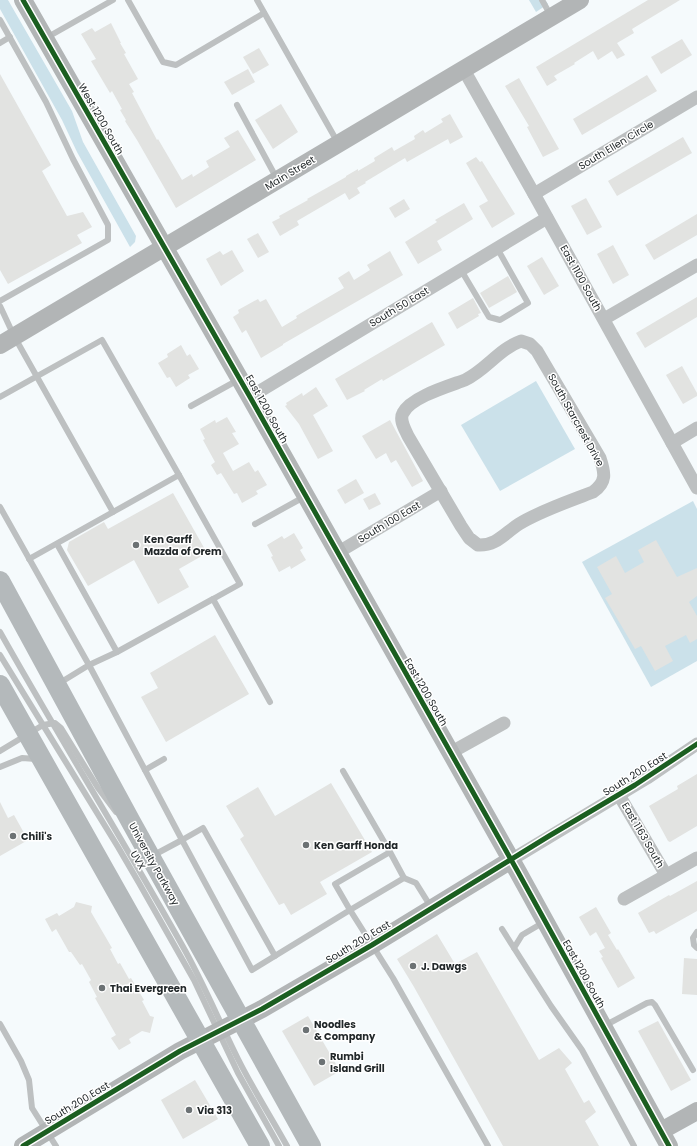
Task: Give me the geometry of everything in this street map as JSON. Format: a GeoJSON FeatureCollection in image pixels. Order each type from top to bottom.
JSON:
{"type":"FeatureCollection","features":[{"type":"Feature","properties":{"kind":"main road","name":"University Parkway"},"geometry":{"type":"LineString","coordinates":[[0,581],[150,857],[221,1030],[260,1146]]}},
{"type":"Feature","properties":{"kind":"main road"},"geometry":{"type":"LineString","coordinates":[[0,685],[35,729]]}},
{"type":"Feature","properties":{"kind":"main road","name":"University Parkway"},"geometry":{"type":"LineString","coordinates":[[35,729],[44,762],[221,1030],[311,1146]]}},
{"type":"Feature","properties":{"kind":"street","name":"West 1200 South"},"geometry":{"type":"LineString","coordinates":[[23,0],[164,248]]}},
{"type":"Feature","properties":{"kind":"street","name":"Main Street"},"geometry":{"type":"LineString","coordinates":[[7,341],[580,0]]}},
{"type":"Feature","properties":{"kind":"street","name":"East 1100 South"},"geometry":{"type":"LineString","coordinates":[[464,70],[697,488]]}},
{"type":"Feature","properties":{"kind":"street","name":"South Ellen Circle"},"geometry":{"type":"LineString","coordinates":[[534,194],[697,97]]}},
{"type":"Feature","properties":{"kind":"street","name":"South 50 East"},"geometry":{"type":"LineString","coordinates":[[250,397],[547,218]]}},
{"type":"Feature","properties":{"kind":"street","name":"East 1200 South"},"geometry":{"type":"LineString","coordinates":[[164,248],[250,397],[665,1139]]}},
{"type":"Feature","properties":{"kind":"street"},"geometry":{"type":"LineString","coordinates":[[604,319],[697,265]]}},
{"type":"Feature","properties":{"kind":"street","name":"South Starcrest Drive"},"geometry":{"type":"LineString","coordinates":[[521,341],[530,344],[537,351],[600,458],[604,470],[602,484],[593,492],[518,524],[499,540],[484,546],[478,545],[470,538],[441,491],[408,436],[402,423],[401,417],[403,411],[416,400],[482,370],[515,343],[521,341]]}},
{"type":"Feature","properties":{"kind":"street"},"geometry":{"type":"LineString","coordinates":[[672,443],[697,428]]}},
{"type":"Feature","properties":{"kind":"street","name":"South 100 East"},"geometry":{"type":"LineString","coordinates":[[337,553],[441,491]]}},
{"type":"Feature","properties":{"kind":"street"},"geometry":{"type":"LineString","coordinates":[[450,753],[504,722]]}},
{"type":"Feature","properties":{"kind":"street","name":"South 200 East"},"geometry":{"type":"LineString","coordinates":[[23,1146],[51,1139],[176,1053],[269,1005],[372,945],[619,795],[697,744]]}},
{"type":"Feature","properties":{"kind":"street","name":"East 1163 South"},"geometry":{"type":"LineString","coordinates":[[619,795],[666,875]]}},
{"type":"Feature","properties":{"kind":"street"},"geometry":{"type":"LineString","coordinates":[[624,899],[697,858]]}},
{"type":"Feature","properties":{"kind":"street"},"geometry":{"type":"LineString","coordinates":[[665,1139],[697,1111]]}},
{"type":"Feature","properties":{"kind":"lane"},"geometry":{"type":"LineString","coordinates":[[45,39],[113,0]]}},
{"type":"Feature","properties":{"kind":"lane"},"geometry":{"type":"LineString","coordinates":[[128,0],[164,62],[176,65],[264,12]]}},
{"type":"Feature","properties":{"kind":"lane"},"geometry":{"type":"LineString","coordinates":[[257,0],[338,144]]}},
{"type":"Feature","properties":{"kind":"lane"},"geometry":{"type":"LineString","coordinates":[[542,0],[552,17]]}},
{"type":"Feature","properties":{"kind":"lane"},"geometry":{"type":"LineString","coordinates":[[0,20],[46,102],[73,159],[108,225],[108,240],[0,301]]}},
{"type":"Feature","properties":{"kind":"lane"},"geometry":{"type":"LineString","coordinates":[[0,43],[10,37]]}},
{"type":"Feature","properties":{"kind":"lane"},"geometry":{"type":"LineString","coordinates":[[237,105],[278,180]]}},
{"type":"Feature","properties":{"kind":"lane"},"geometry":{"type":"LineString","coordinates":[[461,270],[489,317],[500,320],[528,303],[497,248]]}},
{"type":"Feature","properties":{"kind":"lane"},"geometry":{"type":"LineString","coordinates":[[0,306],[7,341],[37,376],[113,512]]}},
{"type":"Feature","properties":{"kind":"lane"},"geometry":{"type":"LineString","coordinates":[[0,397],[102,340],[240,584],[116,652],[88,665],[56,685]]}},
{"type":"Feature","properties":{"kind":"lane"},"geometry":{"type":"LineString","coordinates":[[190,406],[239,379]]}},
{"type":"Feature","properties":{"kind":"lane"},"geometry":{"type":"LineString","coordinates":[[29,559],[178,475]]}},
{"type":"Feature","properties":{"kind":"lane"},"geometry":{"type":"LineString","coordinates":[[255,524],[305,496]]}},
{"type":"Feature","properties":{"kind":"lane"},"geometry":{"type":"LineString","coordinates":[[0,508],[88,665],[252,970],[404,878]]}},
{"type":"Feature","properties":{"kind":"lane"},"geometry":{"type":"LineString","coordinates":[[57,544],[116,652]]}},
{"type":"Feature","properties":{"kind":"lane"},"geometry":{"type":"LineString","coordinates":[[213,599],[270,702]]}},
{"type":"Feature","properties":{"kind":"lane"},"geometry":{"type":"LineString","coordinates":[[0,632],[51,723],[131,854],[178,937],[204,985],[221,1030],[287,1146]]}},
{"type":"Feature","properties":{"kind":"lane","name":"UVX"},"geometry":{"type":"LineString","coordinates":[[0,655],[35,729],[132,871],[194,980],[221,1030],[244,1084],[279,1146]]}},
{"type":"Feature","properties":{"kind":"lane"},"geometry":{"type":"LineString","coordinates":[[0,752],[35,729],[55,723],[62,728],[107,802],[119,815],[130,822]]}},
{"type":"Feature","properties":{"kind":"lane"},"geometry":{"type":"LineString","coordinates":[[0,768],[27,757],[44,762]]}},
{"type":"Feature","properties":{"kind":"lane"},"geometry":{"type":"LineString","coordinates":[[145,770],[164,759]]}},
{"type":"Feature","properties":{"kind":"lane"},"geometry":{"type":"LineString","coordinates":[[342,771],[404,878],[416,883],[432,909]]}},
{"type":"Feature","properties":{"kind":"lane"},"geometry":{"type":"LineString","coordinates":[[150,857],[203,828],[275,956]]}},
{"type":"Feature","properties":{"kind":"lane"},"geometry":{"type":"LineString","coordinates":[[390,852],[335,884],[488,1146]]}},
{"type":"Feature","properties":{"kind":"lane"},"geometry":{"type":"LineString","coordinates":[[514,948],[522,936],[545,922]]}},
{"type":"Feature","properties":{"kind":"lane"},"geometry":{"type":"LineString","coordinates":[[502,929],[551,1006],[582,1050],[634,1146]]}},
{"type":"Feature","properties":{"kind":"lane"},"geometry":{"type":"LineString","coordinates":[[697,932],[693,938],[694,945],[697,948]]}},
{"type":"Feature","properties":{"kind":"lane"},"geometry":{"type":"LineString","coordinates":[[603,1026],[652,1002],[693,1070]]}},
{"type":"Feature","properties":{"kind":"lane"},"geometry":{"type":"LineString","coordinates":[[0,1024],[29,1080],[30,1101],[32,1108],[51,1139]]}},
{"type":"Feature","properties":{"kind":"shaded area"},"geometry":{"type":"Polygon","coordinates":[[[0,0],[8,0],[72,111],[83,142],[136,236],[135,242],[130,247],[77,152],[62,120],[0,9],[0,0]]]}},
{"type":"Feature","properties":{"kind":"shaded area"},"geometry":{"type":"Polygon","coordinates":[[[529,0],[545,0],[548,4],[536,12],[529,0]]]}},
{"type":"Feature","properties":{"kind":"shaded area"},"geometry":{"type":"Polygon","coordinates":[[[536,381],[575,449],[500,491],[461,425],[536,381]]]}},
{"type":"Feature","properties":{"kind":"shaded area"},"geometry":{"type":"Polygon","coordinates":[[[693,501],[697,509],[697,661],[651,687],[582,562],[693,501]]]}},
{"type":"Feature","properties":{"kind":"building"},"geometry":{"type":"Polygon","coordinates":[[[648,0],[680,0],[632,29],[634,33],[617,43],[625,55],[617,59],[612,51],[598,60],[593,51],[574,63],[575,64],[554,76],[557,80],[547,86],[536,67],[648,0]]]}},
{"type":"Feature","properties":{"kind":"building"},"geometry":{"type":"Polygon","coordinates":[[[111,23],[126,53],[124,54],[138,79],[129,84],[134,92],[132,93],[157,140],[158,139],[182,180],[192,174],[193,177],[209,167],[206,161],[230,147],[224,138],[238,130],[256,160],[176,208],[125,121],[126,120],[120,110],[122,109],[112,91],[110,93],[91,61],[96,59],[81,34],[92,28],[95,32],[111,23]]]}},
{"type":"Feature","properties":{"kind":"building"},"geometry":{"type":"Polygon","coordinates":[[[682,39],[692,55],[661,74],[651,57],[682,39]]]}},
{"type":"Feature","properties":{"kind":"building"},"geometry":{"type":"Polygon","coordinates":[[[259,48],[269,65],[253,74],[243,57],[259,48]]]}},
{"type":"Feature","properties":{"kind":"building"},"geometry":{"type":"Polygon","coordinates":[[[248,69],[255,82],[232,95],[224,82],[248,69]]]}},
{"type":"Feature","properties":{"kind":"building"},"geometry":{"type":"Polygon","coordinates":[[[0,74],[51,165],[42,171],[67,216],[83,212],[92,227],[77,235],[82,243],[8,284],[0,270],[0,74]]]}},
{"type":"Feature","properties":{"kind":"building"},"geometry":{"type":"Polygon","coordinates":[[[647,75],[657,91],[582,135],[573,119],[647,75]]]}},
{"type":"Feature","properties":{"kind":"building"},"geometry":{"type":"Polygon","coordinates":[[[519,78],[559,149],[543,157],[527,127],[529,126],[505,86],[519,78]]]}},
{"type":"Feature","properties":{"kind":"building"},"geometry":{"type":"Polygon","coordinates":[[[281,104],[298,132],[273,149],[255,120],[281,104]]]}},
{"type":"Feature","properties":{"kind":"building"},"geometry":{"type":"Polygon","coordinates":[[[450,114],[463,137],[450,144],[448,139],[407,162],[405,158],[357,188],[360,193],[349,200],[345,193],[297,221],[299,225],[280,236],[272,222],[280,218],[279,216],[358,169],[358,171],[375,161],[374,158],[392,147],[394,151],[415,139],[414,136],[423,130],[425,133],[443,122],[441,119],[450,114]]]}},
{"type":"Feature","properties":{"kind":"building"},"geometry":{"type":"Polygon","coordinates":[[[683,137],[692,153],[617,196],[608,181],[683,137]]]}},
{"type":"Feature","properties":{"kind":"building"},"geometry":{"type":"Polygon","coordinates":[[[476,157],[480,162],[482,161],[515,214],[492,228],[479,206],[488,201],[466,163],[476,157]]]}},
{"type":"Feature","properties":{"kind":"building"},"geometry":{"type":"Polygon","coordinates":[[[586,198],[602,227],[587,235],[571,206],[586,198]]]}},
{"type":"Feature","properties":{"kind":"building"},"geometry":{"type":"Polygon","coordinates":[[[404,199],[410,209],[395,218],[389,208],[404,199]]]}},
{"type":"Feature","properties":{"kind":"building"},"geometry":{"type":"Polygon","coordinates":[[[464,203],[473,219],[437,241],[442,250],[418,264],[405,242],[437,222],[435,220],[464,203]]]}},
{"type":"Feature","properties":{"kind":"building"},"geometry":{"type":"Polygon","coordinates":[[[697,214],[697,235],[654,260],[645,245],[697,214]]]}},
{"type":"Feature","properties":{"kind":"building"},"geometry":{"type":"Polygon","coordinates":[[[258,233],[269,252],[258,258],[247,239],[258,233]]]}},
{"type":"Feature","properties":{"kind":"building"},"geometry":{"type":"Polygon","coordinates":[[[613,245],[629,275],[613,284],[597,254],[613,245]]]}},
{"type":"Feature","properties":{"kind":"building"},"geometry":{"type":"Polygon","coordinates":[[[232,250],[244,271],[221,286],[206,259],[220,251],[223,255],[232,250]]]}},
{"type":"Feature","properties":{"kind":"building"},"geometry":{"type":"Polygon","coordinates":[[[390,251],[403,275],[261,358],[246,330],[242,333],[233,317],[239,313],[238,310],[258,299],[260,302],[266,299],[282,327],[297,318],[296,316],[344,288],[338,278],[349,271],[354,280],[370,270],[367,265],[390,251]]]}},
{"type":"Feature","properties":{"kind":"building"},"geometry":{"type":"Polygon","coordinates":[[[542,257],[559,286],[544,295],[527,266],[542,257]]]}},
{"type":"Feature","properties":{"kind":"building"},"geometry":{"type":"Polygon","coordinates":[[[508,276],[517,292],[489,308],[480,293],[508,276]]]}},
{"type":"Feature","properties":{"kind":"building"},"geometry":{"type":"Polygon","coordinates":[[[697,297],[697,317],[645,348],[636,333],[697,297]]]}},
{"type":"Feature","properties":{"kind":"building"},"geometry":{"type":"Polygon","coordinates":[[[473,298],[481,313],[478,314],[479,316],[457,329],[448,313],[473,298]]]}},
{"type":"Feature","properties":{"kind":"building"},"geometry":{"type":"Polygon","coordinates":[[[432,322],[445,345],[347,400],[335,379],[432,322]]]}},
{"type":"Feature","properties":{"kind":"building"},"geometry":{"type":"Polygon","coordinates":[[[181,345],[187,356],[190,354],[199,369],[188,375],[190,378],[176,387],[170,377],[167,378],[158,363],[168,357],[167,354],[181,345]]]}},
{"type":"Feature","properties":{"kind":"building"},"geometry":{"type":"Polygon","coordinates":[[[682,366],[697,393],[697,396],[683,404],[666,375],[682,366]]]}},
{"type":"Feature","properties":{"kind":"building"},"geometry":{"type":"Polygon","coordinates":[[[316,387],[328,406],[313,415],[333,451],[318,459],[299,424],[285,406],[287,405],[286,403],[302,393],[303,396],[316,387]]]}},
{"type":"Feature","properties":{"kind":"building"},"geometry":{"type":"Polygon","coordinates":[[[227,417],[236,432],[232,433],[239,444],[223,453],[233,471],[249,462],[255,472],[258,470],[267,485],[256,491],[258,494],[242,503],[237,493],[234,494],[221,473],[217,475],[211,465],[215,462],[203,440],[205,439],[200,429],[215,420],[216,423],[227,417]]]}},
{"type":"Feature","properties":{"kind":"building"},"geometry":{"type":"Polygon","coordinates":[[[390,420],[423,481],[412,487],[396,460],[391,463],[386,453],[376,459],[362,436],[390,420]]]}},
{"type":"Feature","properties":{"kind":"building"},"geometry":{"type":"Polygon","coordinates":[[[356,479],[364,493],[345,504],[337,490],[356,479]]]}},
{"type":"Feature","properties":{"kind":"building","name":"Ken Garff Mazda of Orem"},"geometry":{"type":"Polygon","coordinates":[[[173,493],[207,553],[179,569],[189,587],[158,604],[134,560],[88,586],[67,550],[69,542],[104,522],[108,529],[173,493]]]}},
{"type":"Feature","properties":{"kind":"building"},"geometry":{"type":"Polygon","coordinates":[[[375,493],[381,504],[369,510],[363,499],[375,493]]]}},
{"type":"Feature","properties":{"kind":"building"},"geometry":{"type":"Polygon","coordinates":[[[294,533],[303,548],[300,550],[306,560],[291,569],[290,566],[279,572],[271,557],[273,556],[267,545],[282,536],[284,539],[294,533]]]}},
{"type":"Feature","properties":{"kind":"building"},"geometry":{"type":"Polygon","coordinates":[[[656,540],[677,577],[697,568],[697,596],[689,602],[697,616],[697,639],[690,643],[686,635],[665,646],[673,661],[655,671],[641,646],[635,649],[605,598],[612,594],[597,567],[616,556],[625,573],[644,562],[638,550],[656,540]]]}},
{"type":"Feature","properties":{"kind":"building"},"geometry":{"type":"Polygon","coordinates":[[[215,635],[249,694],[166,742],[141,697],[158,688],[150,673],[215,635]]]}},
{"type":"Feature","properties":{"kind":"building"},"geometry":{"type":"Polygon","coordinates":[[[697,774],[697,826],[670,842],[668,841],[649,806],[678,789],[677,786],[697,774]]]}},
{"type":"Feature","properties":{"kind":"building","name":"Ken Garff Honda"},"geometry":{"type":"Polygon","coordinates":[[[331,783],[372,852],[320,882],[327,894],[291,915],[284,903],[279,905],[240,839],[244,836],[226,806],[258,787],[275,816],[331,783]]]}},
{"type":"Feature","properties":{"kind":"building","name":"Chili's"},"geometry":{"type":"Polygon","coordinates":[[[0,802],[8,818],[14,815],[28,840],[0,856],[0,802]]]}},
{"type":"Feature","properties":{"kind":"building"},"geometry":{"type":"Polygon","coordinates":[[[697,881],[697,911],[656,934],[654,931],[649,933],[638,913],[697,881]]]}},
{"type":"Feature","properties":{"kind":"building"},"geometry":{"type":"Polygon","coordinates":[[[76,902],[92,906],[91,912],[112,948],[110,949],[118,964],[120,963],[129,979],[131,978],[144,1000],[142,1001],[150,1016],[154,1017],[150,1033],[142,1031],[129,1039],[131,1043],[119,1050],[111,1038],[116,1035],[95,998],[97,997],[89,982],[91,980],[82,964],[80,965],[71,952],[69,952],[56,929],[52,932],[45,919],[57,913],[59,916],[74,907],[76,902]]]}},
{"type":"Feature","properties":{"kind":"building"},"geometry":{"type":"Polygon","coordinates":[[[596,907],[611,933],[608,935],[635,978],[618,988],[601,958],[603,957],[599,951],[605,948],[596,932],[590,936],[579,917],[596,907]]]}},
{"type":"Feature","properties":{"kind":"building"},"geometry":{"type":"Polygon","coordinates":[[[437,934],[455,964],[477,952],[539,1060],[559,1048],[572,1063],[565,1069],[584,1103],[589,1100],[596,1112],[585,1121],[599,1146],[503,1146],[397,959],[437,934]]]}},
{"type":"Feature","properties":{"kind":"building"},"geometry":{"type":"Polygon","coordinates":[[[684,958],[697,959],[697,995],[682,994],[684,958]]]}},
{"type":"Feature","properties":{"kind":"building"},"geometry":{"type":"Polygon","coordinates":[[[308,1016],[340,1071],[314,1086],[282,1031],[308,1016]]]}},
{"type":"Feature","properties":{"kind":"building"},"geometry":{"type":"Polygon","coordinates":[[[658,1021],[691,1080],[671,1091],[638,1031],[658,1021]]]}},
{"type":"Feature","properties":{"kind":"building","name":"Via 313"},"geometry":{"type":"Polygon","coordinates":[[[195,1080],[218,1119],[183,1139],[161,1100],[195,1080]]]}},
{"type":"Feature","properties":{"kind":"cycle path"},"geometry":{"type":"LineString","coordinates":[[23,0],[250,397],[518,872],[669,1146]]}},
{"type":"Feature","properties":{"kind":"cycle path"},"geometry":{"type":"LineString","coordinates":[[23,1146],[180,1051],[262,1009],[372,945],[635,785],[697,744]]}},
{"type":"Feature","properties":{"kind":"place","name":"Ken Garff Mazda of Orem"},"geometry":{"type":"Point","coordinates":[136,545]}},
{"type":"Feature","properties":{"kind":"place","name":"Chili's"},"geometry":{"type":"Point","coordinates":[13,836]}},
{"type":"Feature","properties":{"kind":"place","name":"Ken Garff Honda"},"geometry":{"type":"Point","coordinates":[306,845]}},
{"type":"Feature","properties":{"kind":"place","name":"J. Dawgs"},"geometry":{"type":"Point","coordinates":[413,966]}},
{"type":"Feature","properties":{"kind":"place","name":"Thai Evergreen"},"geometry":{"type":"Point","coordinates":[102,988]}},
{"type":"Feature","properties":{"kind":"place","name":"Noodles & Company"},"geometry":{"type":"Point","coordinates":[306,1030]}},
{"type":"Feature","properties":{"kind":"place","name":"Rumbi Island Grill"},"geometry":{"type":"Point","coordinates":[322,1062]}},
{"type":"Feature","properties":{"kind":"place","name":"Via 313"},"geometry":{"type":"Point","coordinates":[189,1110]}}]}
